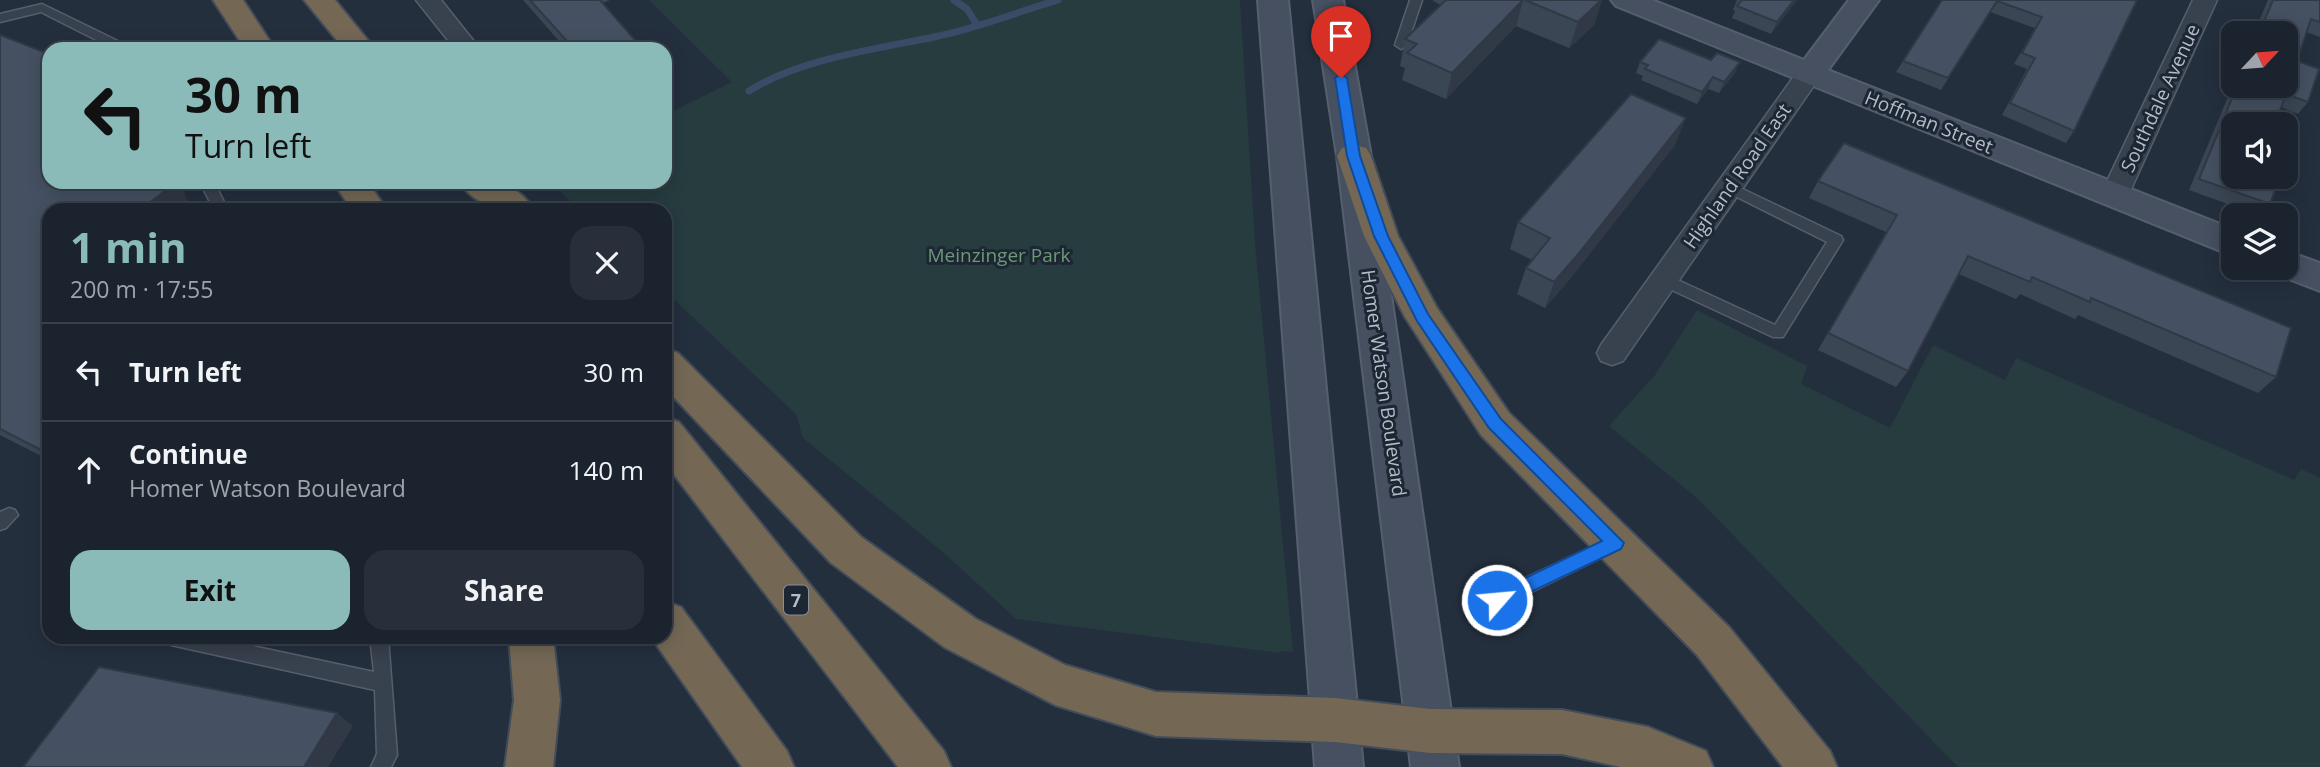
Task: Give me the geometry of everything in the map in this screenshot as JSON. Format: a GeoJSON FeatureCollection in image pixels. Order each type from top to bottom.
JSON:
{"type":"FeatureCollection","features":[{"type":"Feature","properties":{"kind":"highway"},"geometry":{"type":"LineString","coordinates":[[228,0],[255,42]]}},
{"type":"Feature","properties":{"kind":"highway"},"geometry":{"type":"LineString","coordinates":[[320,0],[354,42]]}},
{"type":"Feature","properties":{"kind":"highway"},"geometry":{"type":"LineString","coordinates":[[1354,156],[1381,236],[1423,317],[1495,424],[1713,640],[1813,767]]}},
{"type":"Feature","properties":{"kind":"highway"},"geometry":{"type":"LineString","coordinates":[[474,189],[484,203]]}},
{"type":"Feature","properties":{"kind":"highway"},"geometry":{"type":"LineString","coordinates":[[489,189],[510,203]]}},
{"type":"Feature","properties":{"kind":"highway"},"geometry":{"type":"LineString","coordinates":[[672,370],[846,550],[960,633],[1055,684],[1156,714],[1333,698],[1433,749],[1562,732],[1648,750],[1689,767]]}},
{"type":"Feature","properties":{"kind":"highway","name":"7"},"geometry":{"type":"LineString","coordinates":[[672,442],[927,767]]}},
{"type":"Feature","properties":{"kind":"highway"},"geometry":{"type":"LineString","coordinates":[[672,631],[770,767]]}},
{"type":"Feature","properties":{"kind":"highway"},"geometry":{"type":"LineString","coordinates":[[528,767],[537,700],[531,644]]}},
{"type":"Feature","properties":{"kind":"main road"},"geometry":{"type":"LineString","coordinates":[[1273,0],[1339,767]]}},
{"type":"Feature","properties":{"kind":"main road","name":"Homer Watson Boulevard"},"geometry":{"type":"LineString","coordinates":[[1328,0],[1354,156],[1433,749]]}},
{"type":"Feature","properties":{"kind":"main road","name":"Hoffman Street"},"geometry":{"type":"LineString","coordinates":[[1626,0],[2221,238]]}},
{"type":"Feature","properties":{"kind":"main road","name":"Highland Road East"},"geometry":{"type":"LineString","coordinates":[[1810,74],[1864,0]]}},
{"type":"Feature","properties":{"kind":"main road"},"geometry":{"type":"LineString","coordinates":[[2298,269],[2320,278]]}},
{"type":"Feature","properties":{"kind":"street"},"geometry":{"type":"LineString","coordinates":[[428,0],[462,42]]}},
{"type":"Feature","properties":{"kind":"street","name":"Southdale Avenue"},"geometry":{"type":"LineString","coordinates":[[2114,196],[2205,0]]}},
{"type":"Feature","properties":{"kind":"street","name":"Highland Road East"},"geometry":{"type":"LineString","coordinates":[[1612,354],[1810,74]]}},
{"type":"Feature","properties":{"kind":"lane"},"geometry":{"type":"LineString","coordinates":[[1401,46],[1416,0]]}},
{"type":"Feature","properties":{"kind":"lane"},"geometry":{"type":"LineString","coordinates":[[0,18],[42,8],[110,42]]}},
{"type":"Feature","properties":{"kind":"lane"},"geometry":{"type":"LineString","coordinates":[[1664,280],[1778,333],[1836,240],[1730,188]]}},
{"type":"Feature","properties":{"kind":"lane"},"geometry":{"type":"LineString","coordinates":[[1497,600],[1615,543]]}},
{"type":"Feature","properties":{"kind":"lane"},"geometry":{"type":"LineString","coordinates":[[235,644],[384,682]]}},
{"type":"Feature","properties":{"kind":"lane"},"geometry":{"type":"LineString","coordinates":[[380,644],[387,755],[381,767]]}},
{"type":"Feature","properties":{"kind":"green space","name":"Meinzinger Park"},"geometry":{"type":"Polygon","coordinates":[[[649,0],[1240,0],[1255,243],[1293,652],[1280,653],[1016,619],[943,552],[803,438],[796,414],[672,298],[672,203],[572,203],[558,189],[672,189],[672,112],[732,82],[649,0]]]}},
{"type":"Feature","properties":{"kind":"green space"},"geometry":{"type":"Polygon","coordinates":[[[1697,310],[1807,366],[1801,384],[1890,428],[1933,345],[2005,380],[2016,358],[2294,480],[2301,469],[2320,478],[2320,767],[1958,767],[1697,498],[1609,426],[1655,375],[1697,310]]]}},
{"type":"Feature","properties":{"kind":"building"},"geometry":{"type":"Polygon","coordinates":[[[530,0],[600,0],[637,42],[568,42],[530,0]]]}},
{"type":"Feature","properties":{"kind":"building"},"geometry":{"type":"Polygon","coordinates":[[[1446,0],[1523,0],[1452,73],[1407,53],[1417,44],[1405,39],[1446,0]]]}},
{"type":"Feature","properties":{"kind":"building"},"geometry":{"type":"Polygon","coordinates":[[[1525,0],[1601,0],[1578,22],[1525,0]]]}},
{"type":"Feature","properties":{"kind":"building"},"geometry":{"type":"Polygon","coordinates":[[[1742,0],[1794,0],[1777,22],[1737,6],[1742,0]]]}},
{"type":"Feature","properties":{"kind":"building"},"geometry":{"type":"Polygon","coordinates":[[[1942,0],[2137,0],[2074,131],[2010,103],[2035,58],[2022,53],[2042,17],[1997,1],[1948,78],[1903,61],[1942,0]]]}},
{"type":"Feature","properties":{"kind":"building"},"geometry":{"type":"Polygon","coordinates":[[[2273,0],[2320,0],[2320,22],[2311,19],[2298,58],[2298,21],[2264,21],[2273,0]]]}},
{"type":"Feature","properties":{"kind":"building"},"geometry":{"type":"Polygon","coordinates":[[[0,35],[42,51],[42,189],[167,189],[149,203],[42,203],[42,450],[0,429],[0,35]]]}},
{"type":"Feature","properties":{"kind":"building"},"geometry":{"type":"Polygon","coordinates":[[[1659,39],[1711,60],[1717,53],[1740,62],[1724,82],[1713,77],[1702,92],[1645,69],[1648,65],[1640,62],[1659,39]]]}},
{"type":"Feature","properties":{"kind":"building"},"geometry":{"type":"Polygon","coordinates":[[[2298,61],[2319,69],[2308,102],[2297,98],[2298,61]]]}},
{"type":"Feature","properties":{"kind":"building"},"geometry":{"type":"Polygon","coordinates":[[[1631,94],[1686,118],[1554,282],[1526,268],[1550,238],[1518,222],[1631,94]]]}},
{"type":"Feature","properties":{"kind":"building"},"geometry":{"type":"Polygon","coordinates":[[[2232,98],[2285,98],[2279,112],[2226,112],[2232,98]]]}},
{"type":"Feature","properties":{"kind":"building"},"geometry":{"type":"Polygon","coordinates":[[[2221,125],[2221,187],[2199,179],[2221,125]]]}},
{"type":"Feature","properties":{"kind":"building"},"geometry":{"type":"Polygon","coordinates":[[[1844,143],[2291,328],[2276,377],[2091,298],[2090,302],[2032,277],[2030,282],[1968,256],[1908,371],[1828,333],[1897,215],[1818,181],[1844,143]]]}},
{"type":"Feature","properties":{"kind":"building"},"geometry":{"type":"Polygon","coordinates":[[[2227,189],[2276,189],[2270,203],[2227,189]]]}},
{"type":"Feature","properties":{"kind":"building"},"geometry":{"type":"Polygon","coordinates":[[[99,667],[337,713],[304,767],[23,767],[99,667]]]}},
{"type":"Feature","properties":{"kind":"waterway"},"geometry":{"type":"LineString","coordinates":[[954,0],[967,9],[977,25]]}},
{"type":"Feature","properties":{"kind":"waterway"},"geometry":{"type":"LineString","coordinates":[[749,91],[769,80],[814,63],[950,34],[1058,0]]}},
{"type":"Feature","properties":{"kind":"route"},"geometry":{"type":"LineString","coordinates":[[1341,78],[1354,156],[1374,216],[1381,236],[1423,317],[1495,424],[1615,543],[1497,600]]}}]}
